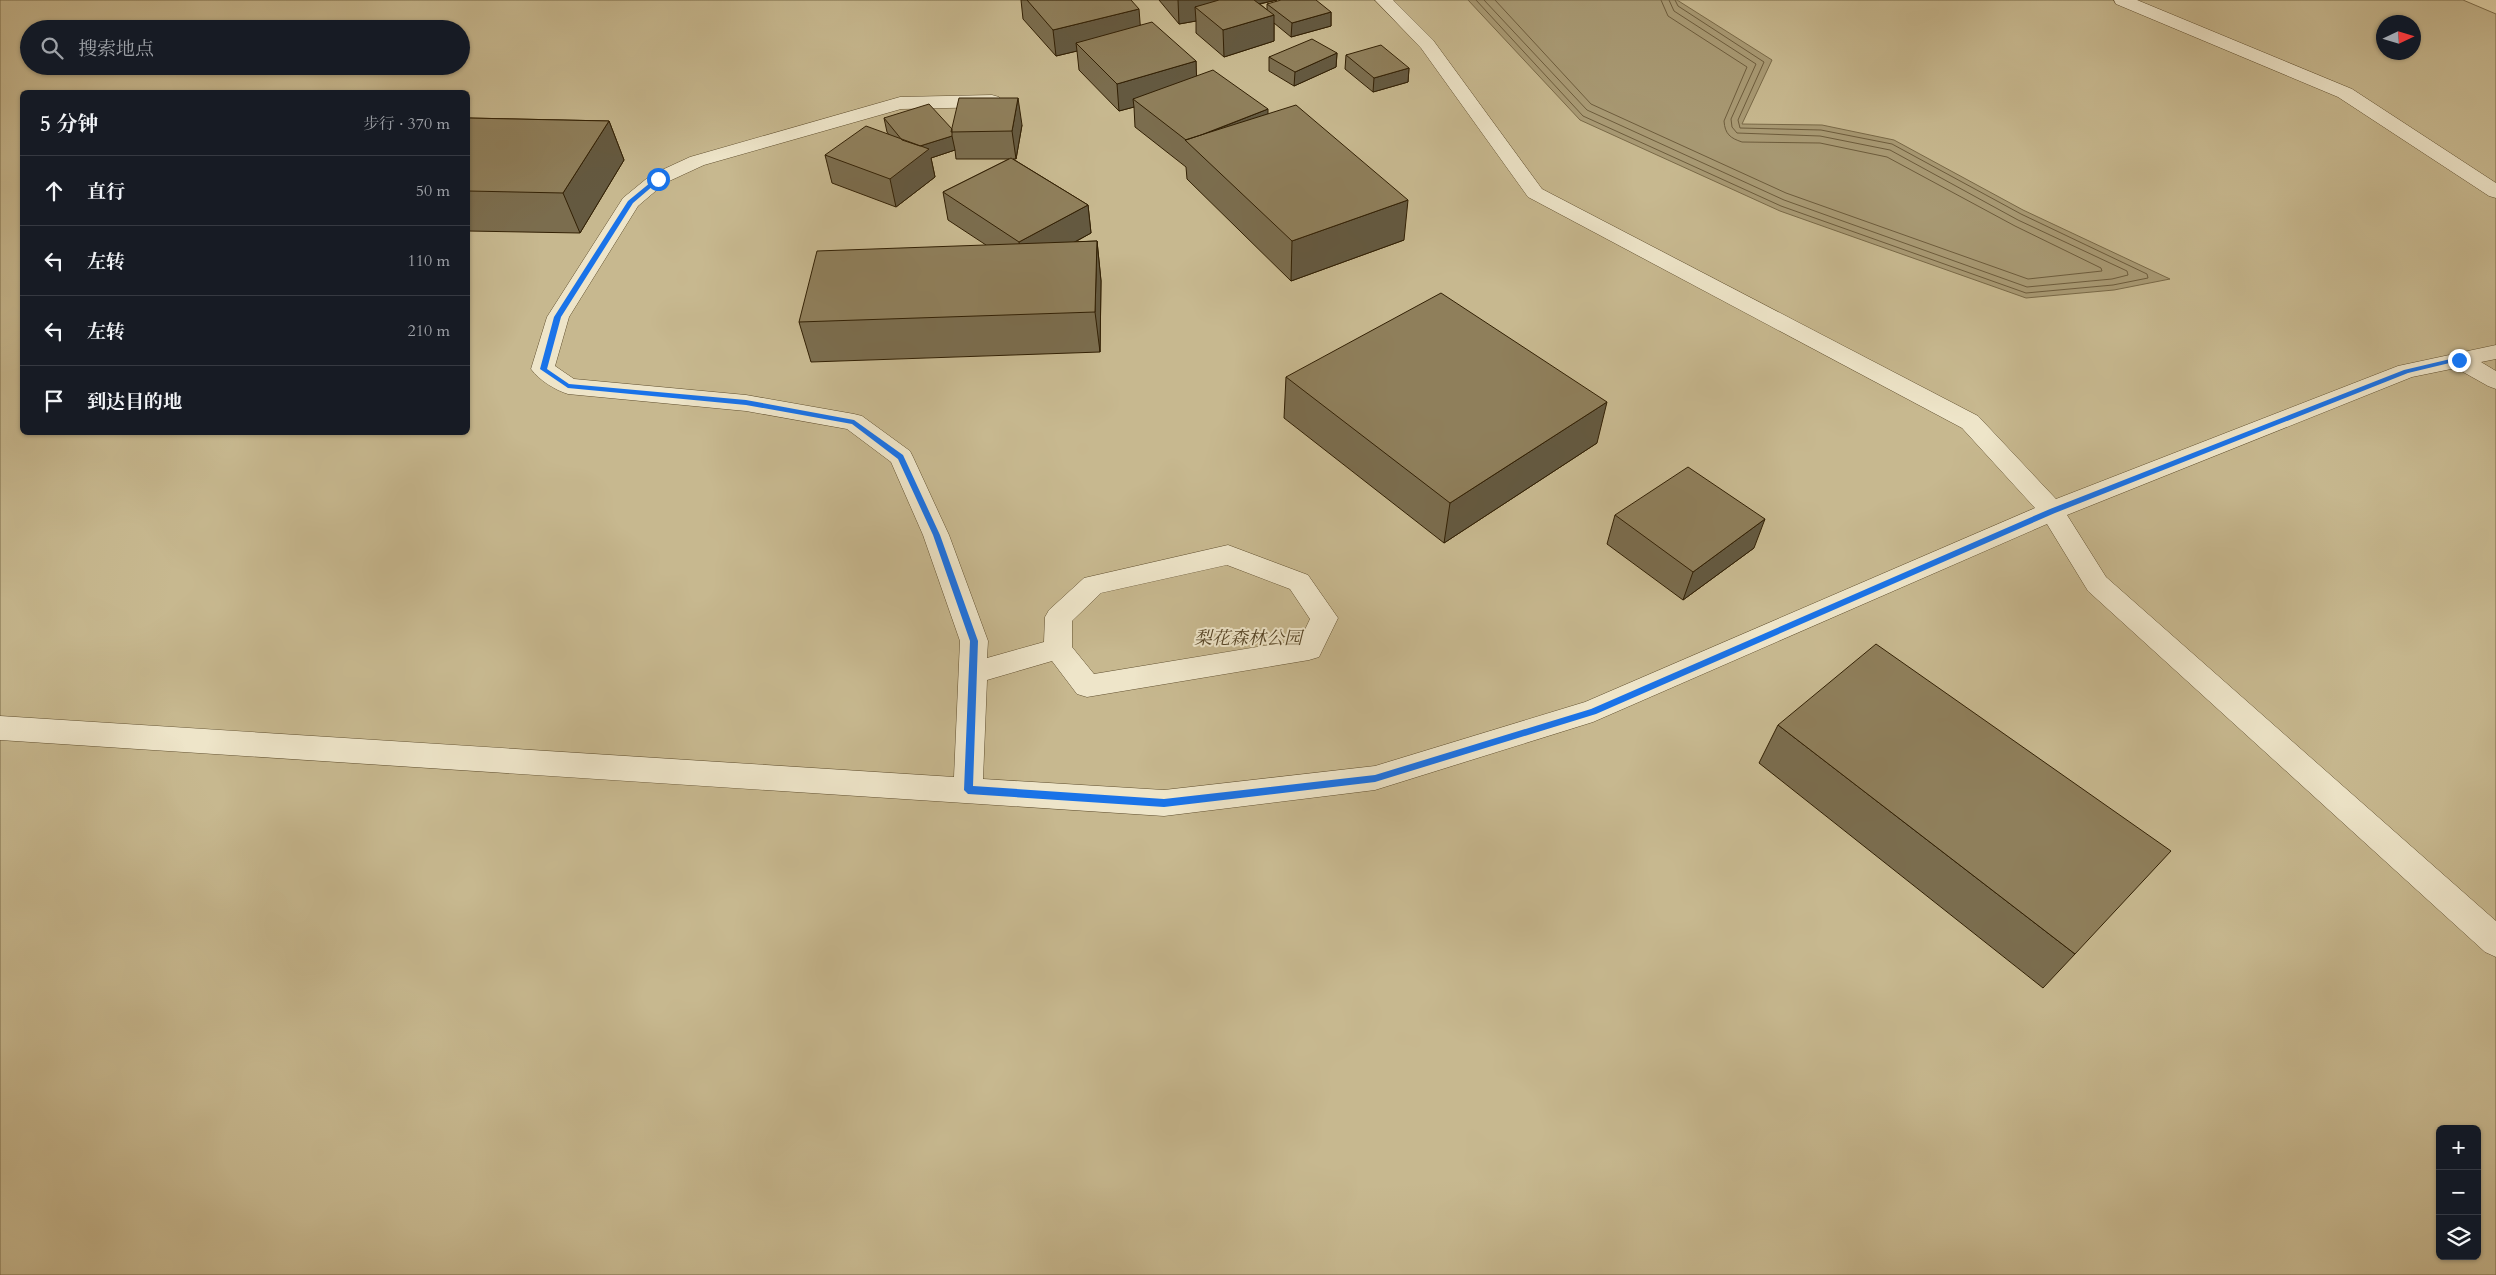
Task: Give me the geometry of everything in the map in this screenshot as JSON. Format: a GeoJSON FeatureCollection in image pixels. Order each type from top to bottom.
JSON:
{"type":"FeatureCollection","features":[{"type":"Feature","properties":{"kind":"street"},"geometry":{"type":"LineString","coordinates":[[1383,0],[1427,44],[1535,193],[1970,422],[2052,511],[2097,584],[2496,942]]}},
{"type":"Feature","properties":{"kind":"street"},"geometry":{"type":"LineString","coordinates":[[2122,0],[2345,93],[2496,192]]}},
{"type":"Feature","properties":{"kind":"street"},"geometry":{"type":"LineString","coordinates":[[968,790],[974,641],[936,535],[901,457],[854,422],[746,403],[568,386],[543,369],[558,317],[630,202],[658,179],[697,161],[900,103],[992,100]]}},
{"type":"Feature","properties":{"kind":"street"},"geometry":{"type":"LineString","coordinates":[[0,728],[1164,803],[1375,778],[1593,711],[2052,511],[2406,371],[2496,352]]}},
{"type":"Feature","properties":{"kind":"street"},"geometry":{"type":"LineString","coordinates":[[2459,360],[2496,381]]}},
{"type":"Feature","properties":{"kind":"street"},"geometry":{"type":"LineString","coordinates":[[1228,555],[1299,582],[1324,618],[1309,649],[1087,686],[1058,649],[1059,617],[1093,585],[1228,555]]}},
{"type":"Feature","properties":{"kind":"street"},"geometry":{"type":"LineString","coordinates":[[972,673],[1058,649]]}},
{"type":"Feature","properties":{"kind":"green space","name":"梨花森林公园"},"geometry":{"type":"Polygon","coordinates":[[[0,0],[2463,0],[2496,14],[2496,1275],[0,1275],[0,0]]]}},
{"type":"Feature","properties":{"kind":"water"},"geometry":{"type":"Polygon","coordinates":[[[1468,0],[1677,0],[1772,60],[1742,124],[1822,125],[1894,140],[2023,210],[2170,279],[2114,290],[2026,298],[1780,211],[1580,120],[1468,0]]]}},
{"type":"Feature","properties":{"kind":"building"},"geometry":{"type":"Polygon","coordinates":[[[1027,0],[1131,0],[1139,9],[1053,30],[1027,0]]]}},
{"type":"Feature","properties":{"kind":"building"},"geometry":{"type":"Polygon","coordinates":[[[1219,0],[1254,0],[1274,15],[1223,30],[1195,7],[1219,0]]]}},
{"type":"Feature","properties":{"kind":"building"},"geometry":{"type":"Polygon","coordinates":[[[1281,0],[1316,0],[1331,12],[1292,23],[1267,4],[1281,0]]]}},
{"type":"Feature","properties":{"kind":"building"},"geometry":{"type":"Polygon","coordinates":[[[1152,22],[1196,61],[1117,84],[1076,43],[1152,22]]]}},
{"type":"Feature","properties":{"kind":"building"},"geometry":{"type":"Polygon","coordinates":[[[1312,39],[1337,53],[1295,72],[1269,57],[1312,39]]]}},
{"type":"Feature","properties":{"kind":"building"},"geometry":{"type":"Polygon","coordinates":[[[1381,45],[1409,68],[1374,78],[1346,55],[1381,45]]]}},
{"type":"Feature","properties":{"kind":"building"},"geometry":{"type":"Polygon","coordinates":[[[1213,70],[1268,109],[1186,140],[1133,99],[1213,70]]]}},
{"type":"Feature","properties":{"kind":"building"},"geometry":{"type":"Polygon","coordinates":[[[959,98],[1018,98],[1012,131],[951,132],[959,98]]]}},
{"type":"Feature","properties":{"kind":"building"},"geometry":{"type":"Polygon","coordinates":[[[929,104],[952,129],[952,136],[920,146],[902,140],[884,118],[929,104]]]}},
{"type":"Feature","properties":{"kind":"building"},"geometry":{"type":"Polygon","coordinates":[[[1296,105],[1408,200],[1292,241],[1185,140],[1296,105]]]}},
{"type":"Feature","properties":{"kind":"building"},"geometry":{"type":"Polygon","coordinates":[[[470,118],[609,121],[563,193],[470,191],[470,118]]]}},
{"type":"Feature","properties":{"kind":"building"},"geometry":{"type":"Polygon","coordinates":[[[866,126],[929,149],[890,179],[825,155],[866,126]]]}},
{"type":"Feature","properties":{"kind":"building"},"geometry":{"type":"Polygon","coordinates":[[[1011,158],[1088,205],[1019,242],[943,192],[1011,158]]]}},
{"type":"Feature","properties":{"kind":"building"},"geometry":{"type":"Polygon","coordinates":[[[1097,241],[1095,312],[799,322],[817,251],[1097,241]]]}},
{"type":"Feature","properties":{"kind":"building"},"geometry":{"type":"Polygon","coordinates":[[[1441,293],[1607,402],[1450,503],[1286,377],[1441,293]]]}},
{"type":"Feature","properties":{"kind":"building"},"geometry":{"type":"Polygon","coordinates":[[[1688,467],[1765,519],[1693,572],[1615,515],[1688,467]]]}},
{"type":"Feature","properties":{"kind":"building"},"geometry":{"type":"Polygon","coordinates":[[[1876,644],[2171,851],[2075,954],[1778,725],[1876,644]]]}},
{"type":"Feature","properties":{"kind":"route"},"geometry":{"type":"LineString","coordinates":[[658,179],[630,202],[558,317],[543,369],[568,386],[746,403],[854,422],[901,457],[936,535],[974,641],[968,790],[1164,803],[1375,778],[1593,711],[2052,511],[2406,371],[2459,360]]}}]}
